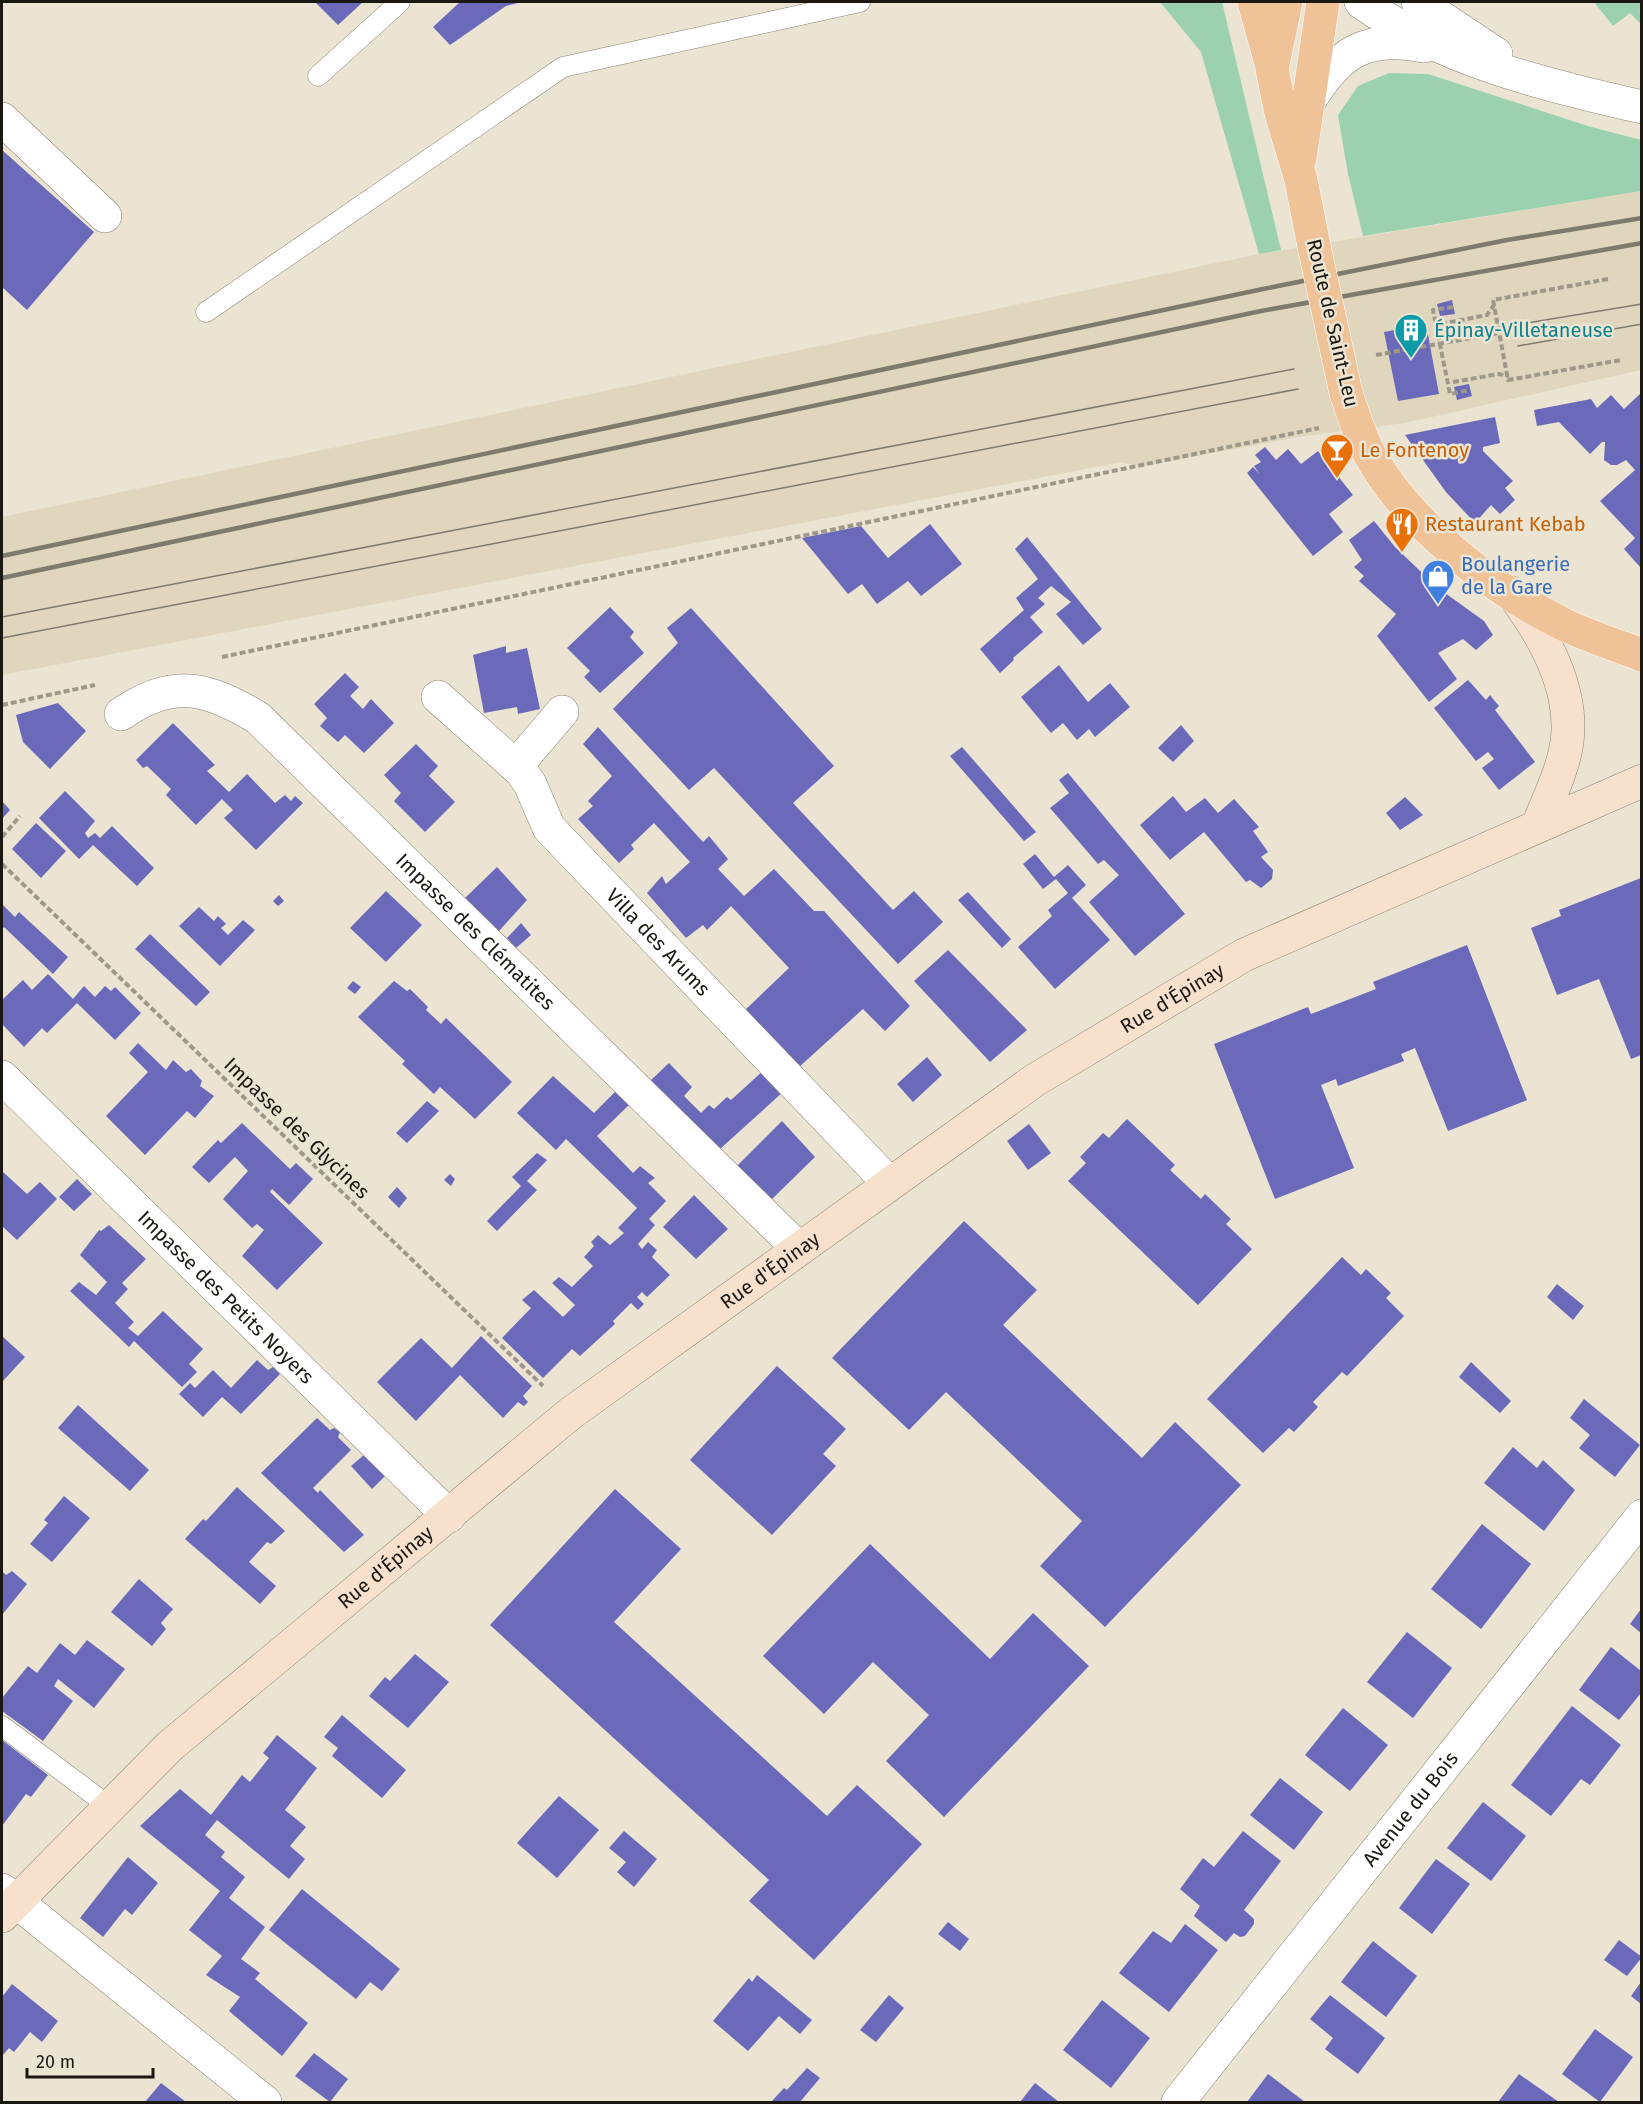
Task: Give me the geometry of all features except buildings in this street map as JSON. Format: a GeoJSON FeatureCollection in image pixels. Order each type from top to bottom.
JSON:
{"type":"FeatureCollection","features":[{"type":"Feature","properties":{"kind":"main road"},"geometry":{"type":"LineString","coordinates":[[1254,2],[1272,69]]}},
{"type":"Feature","properties":{"kind":"main road","name":"Route de Saint-Leu"},"geometry":{"type":"LineString","coordinates":[[1286,2],[1272,69],[1281,113],[1298,169],[1346,393],[1369,453],[1392,488],[1463,560],[1566,625],[1641,654]]}},
{"type":"Feature","properties":{"kind":"main road","name":"Route de Saint-Leu"},"geometry":{"type":"LineString","coordinates":[[1298,169],[1323,2]]}},
{"type":"Feature","properties":{"kind":"main road"},"geometry":{"type":"LineString","coordinates":[[1512,593],[1540,636],[1554,665],[1564,700],[1567,742],[1560,770],[1538,826]]}},
{"type":"Feature","properties":{"kind":"main road","name":"Rue d'Épinay"},"geometry":{"type":"LineString","coordinates":[[6,1902],[110,1807],[170,1746],[571,1413],[1035,1080],[1244,956],[1468,860],[1538,826],[1641,781]]}},
{"type":"Feature","properties":{"kind":"street"},"geometry":{"type":"LineString","coordinates":[[1361,2],[1446,51]]}},
{"type":"Feature","properties":{"kind":"street"},"geometry":{"type":"LineString","coordinates":[[1418,2],[1470,38],[1542,81]]}},
{"type":"Feature","properties":{"kind":"street"},"geometry":{"type":"LineString","coordinates":[[1308,102],[1321,81],[1344,56],[1370,44],[1396,42],[1446,51],[1542,81],[1641,107]]}},
{"type":"Feature","properties":{"kind":"street"},"geometry":{"type":"LineString","coordinates":[[2,119],[105,216]]}},
{"type":"Feature","properties":{"kind":"street","name":"Impasse des Clématites"},"geometry":{"type":"LineString","coordinates":[[121,714],[142,699],[157,693],[196,690],[219,696],[258,718],[799,1249]]}},
{"type":"Feature","properties":{"kind":"street","name":"Villa des Arums"},"geometry":{"type":"LineString","coordinates":[[438,697],[516,766],[530,784],[549,828],[889,1183]]}},
{"type":"Feature","properties":{"kind":"street"},"geometry":{"type":"LineString","coordinates":[[516,766],[562,712]]}},
{"type":"Feature","properties":{"kind":"street","name":"Impasse des Petits Noyers"},"geometry":{"type":"LineString","coordinates":[[2,1077],[449,1516]]}},
{"type":"Feature","properties":{"kind":"street","name":"Avenue du Bois"},"geometry":{"type":"LineString","coordinates":[[1178,2103],[1641,1516]]}},
{"type":"Feature","properties":{"kind":"street"},"geometry":{"type":"LineString","coordinates":[[6,1902],[264,2103]]}},
{"type":"Feature","properties":{"kind":"lane"},"geometry":{"type":"LineString","coordinates":[[318,76],[400,2]]}},
{"type":"Feature","properties":{"kind":"lane"},"geometry":{"type":"LineString","coordinates":[[206,312],[563,67],[860,2]]}},
{"type":"Feature","properties":{"kind":"lane"},"geometry":{"type":"LineString","coordinates":[[2,1726],[110,1807]]}},
{"type":"Feature","properties":{"kind":"path"},"geometry":{"type":"LineString","coordinates":[[1608,279],[1493,300],[1508,380],[1622,360]]}},
{"type":"Feature","properties":{"kind":"path"},"geometry":{"type":"LineString","coordinates":[[1441,324],[1487,315],[1497,300],[1540,291]]}},
{"type":"Feature","properties":{"kind":"path"},"geometry":{"type":"LineString","coordinates":[[1453,307],[1433,310],[1450,394],[1470,390]]}},
{"type":"Feature","properties":{"kind":"path"},"geometry":{"type":"LineString","coordinates":[[1388,353],[1499,333]]}},
{"type":"Feature","properties":{"kind":"path"},"geometry":{"type":"LineString","coordinates":[[1454,382],[1499,374],[1515,377],[1558,370]]}},
{"type":"Feature","properties":{"kind":"path"},"geometry":{"type":"LineString","coordinates":[[221,657],[747,546],[1066,483],[1297,431]]}},
{"type":"Feature","properties":{"kind":"path"},"geometry":{"type":"LineString","coordinates":[[2,705],[106,682]]}},
{"type":"Feature","properties":{"kind":"path"},"geometry":{"type":"LineString","coordinates":[[2,837],[20,816]]}},
{"type":"Feature","properties":{"kind":"path","name":"Impasse des Glycines"},"geometry":{"type":"LineString","coordinates":[[2,864],[571,1413]]}},
{"type":"Feature","properties":{"kind":"shaded area"},"geometry":{"type":"Polygon","coordinates":[[[1641,191],[1641,370],[1405,423],[1304,436],[1139,467],[1122,462],[2,675],[2,517],[1259,254],[1641,191]]]}},
{"type":"Feature","properties":{"kind":"green space"},"geometry":{"type":"Polygon","coordinates":[[[1160,2],[1222,2],[1281,250],[1259,254],[1201,52],[1160,2]]]}},
{"type":"Feature","properties":{"kind":"green space"},"geometry":{"type":"Polygon","coordinates":[[[1594,2],[1641,2],[1641,24],[1630,13],[1613,26],[1594,2]]]}},
{"type":"Feature","properties":{"kind":"green space"},"geometry":{"type":"Polygon","coordinates":[[[1389,73],[1428,74],[1588,126],[1641,140],[1641,191],[1363,236],[1348,174],[1338,115],[1358,86],[1389,73]]]}},
{"type":"Feature","properties":{"kind":"tram line"},"geometry":{"type":"LineString","coordinates":[[1515,325],[1642,304]]}},
{"type":"Feature","properties":{"kind":"tram line"},"geometry":{"type":"LineString","coordinates":[[1518,346],[1642,324]]}},
{"type":"Feature","properties":{"kind":"tram line"},"geometry":{"type":"LineString","coordinates":[[2,617],[1294,369]]}},
{"type":"Feature","properties":{"kind":"tram line"},"geometry":{"type":"LineString","coordinates":[[2,638],[1298,389]]}},
{"type":"Feature","properties":{"kind":"railway"},"geometry":{"type":"LineString","coordinates":[[2,556],[1263,289],[1507,240],[1642,218]]}},
{"type":"Feature","properties":{"kind":"railway"},"geometry":{"type":"LineString","coordinates":[[2,578],[1261,311],[1642,243]]}},
{"type":"Feature","properties":{"kind":"place","name":"Épinay-Villetaneuse"},"geometry":{"type":"Point","coordinates":[1411,359]}},
{"type":"Feature","properties":{"kind":"place","name":"Le Fontenoy"},"geometry":{"type":"Point","coordinates":[1337,479]}},
{"type":"Feature","properties":{"kind":"place","name":"Restaurant Kebab"},"geometry":{"type":"Point","coordinates":[1402,553]}},
{"type":"Feature","properties":{"kind":"place","name":"Boulangerie de la Gare"},"geometry":{"type":"Point","coordinates":[1438,605]}}]}
